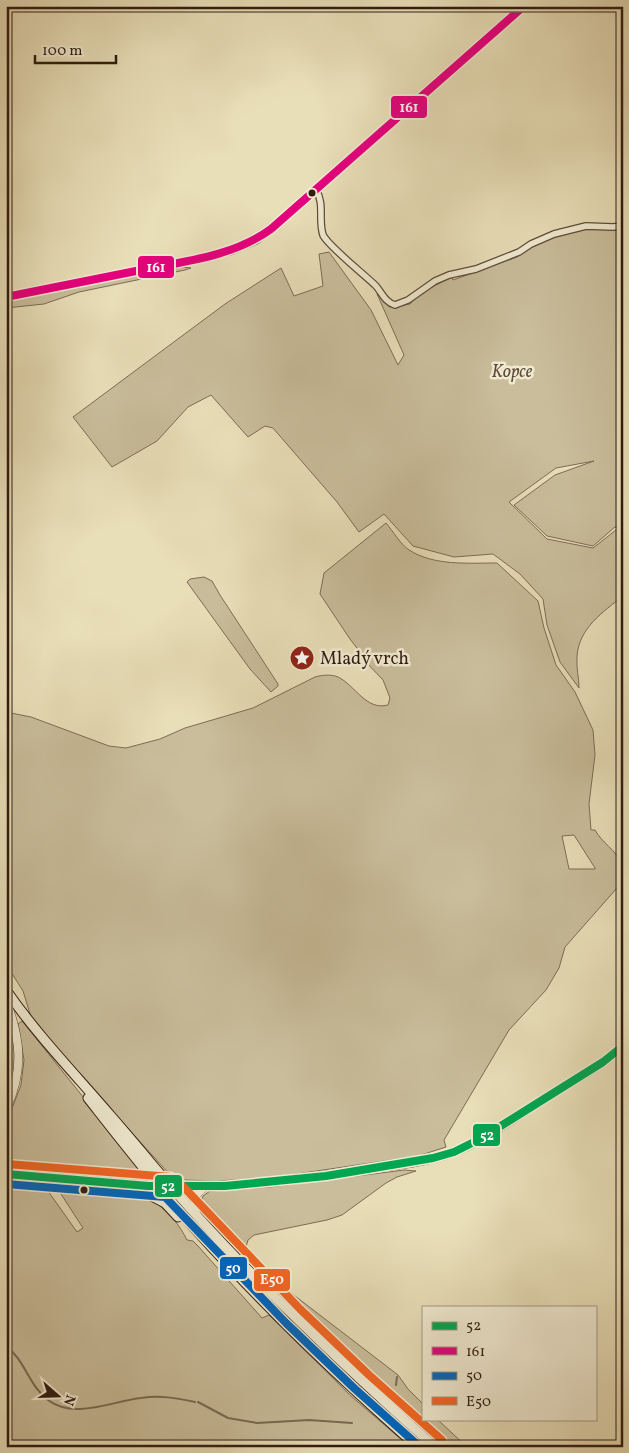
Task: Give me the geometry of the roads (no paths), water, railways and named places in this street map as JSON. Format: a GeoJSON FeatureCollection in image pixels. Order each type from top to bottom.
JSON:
{"type":"FeatureCollection","features":[{"type":"Feature","properties":{"kind":"main road"},"geometry":{"type":"LineString","coordinates":[[6,990],[20,1011],[60,1059],[198,1217],[293,1316],[362,1382],[435,1446]]}},
{"type":"Feature","properties":{"kind":"main road"},"geometry":{"type":"LineString","coordinates":[[60,1059],[88,1098],[159,1186],[225,1262]]}},
{"type":"Feature","properties":{"kind":"main road"},"geometry":{"type":"LineString","coordinates":[[102,1182],[148,1194],[165,1203],[191,1231],[225,1262],[346,1383],[418,1447]]}},
{"type":"Feature","properties":{"kind":"street"},"geometry":{"type":"LineString","coordinates":[[6,297],[197,260],[230,251],[264,235],[524,6]]}},
{"type":"Feature","properties":{"kind":"street"},"geometry":{"type":"LineString","coordinates":[[316,190],[321,198],[322,229],[326,240],[378,289],[385,300],[394,305],[408,300],[435,281],[449,275],[476,269],[519,252],[531,244],[554,234],[586,226],[623,226]]}},
{"type":"Feature","properties":{"kind":"street"},"geometry":{"type":"LineString","coordinates":[[6,1001],[18,1043],[19,1059],[16,1084],[6,1109]]}},
{"type":"Feature","properties":{"kind":"street"},"geometry":{"type":"LineString","coordinates":[[6,1174],[159,1186],[207,1186],[326,1176],[447,1155],[470,1145],[504,1124],[602,1062],[623,1046]]}},
{"type":"Feature","properties":{"kind":"street"},"geometry":{"type":"LineString","coordinates":[[198,1217],[194,1207],[195,1196],[207,1186]]}},
{"type":"Feature","properties":{"kind":"waterway"},"geometry":{"type":"LineString","coordinates":[[6,1346],[18,1358],[36,1388],[48,1400],[58,1406],[70,1409],[94,1408],[148,1397],[175,1398],[195,1402]]}},
{"type":"Feature","properties":{"kind":"waterway"},"geometry":{"type":"LineString","coordinates":[[396,1385],[397,1377]]}},
{"type":"Feature","properties":{"kind":"waterway"},"geometry":{"type":"LineString","coordinates":[[198,1402],[228,1418],[257,1423],[309,1420],[352,1423]]}},
{"type":"Feature","properties":{"kind":"place","name":"Mladý vrch"},"geometry":{"type":"Point","coordinates":[302,658]}},
{"type":"Feature","properties":{"kind":"park label","name":"Kopce"},"geometry":{"type":"Point","coordinates":[512,371]}}]}
